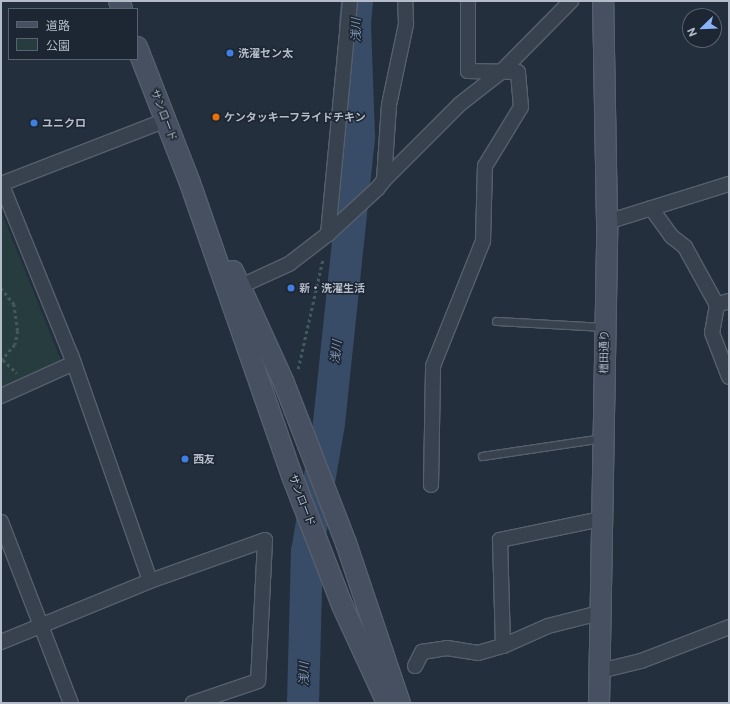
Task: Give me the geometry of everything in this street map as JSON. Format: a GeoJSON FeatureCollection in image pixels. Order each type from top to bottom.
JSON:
{"type":"FeatureCollection","features":[{"type":"Feature","properties":{"kind":"street"},"geometry":{"type":"LineString","coordinates":[[332,230],[350,1]]}},
{"type":"Feature","properties":{"kind":"street"},"geometry":{"type":"LineString","coordinates":[[380,184],[389,105],[406,24],[405,1]]}},
{"type":"Feature","properties":{"kind":"street"},"geometry":{"type":"LineString","coordinates":[[431,485],[433,366],[482,241],[485,166],[521,107],[518,72],[468,71],[468,1]]}},
{"type":"Feature","properties":{"kind":"street"},"geometry":{"type":"LineString","coordinates":[[400,703],[346,543],[284,383],[235,289],[289,264],[332,230],[460,104],[501,72],[571,1]]}},
{"type":"Feature","properties":{"kind":"street","name":"檀田通り"},"geometry":{"type":"LineString","coordinates":[[599,703],[599,613],[607,222],[603,1]]}},
{"type":"Feature","properties":{"kind":"street","name":"サンロード"},"geometry":{"type":"LineString","coordinates":[[138,50],[190,183],[235,289],[292,476],[342,605],[387,703]]}},
{"type":"Feature","properties":{"kind":"street"},"geometry":{"type":"LineString","coordinates":[[150,581],[74,363],[1,184],[166,120]]}},
{"type":"Feature","properties":{"kind":"street"},"geometry":{"type":"LineString","coordinates":[[607,222],[729,184]]}},
{"type":"Feature","properties":{"kind":"street"},"geometry":{"type":"LineString","coordinates":[[651,208],[671,236],[685,247],[723,303],[712,333],[729,378]]}},
{"type":"Feature","properties":{"kind":"street"},"geometry":{"type":"LineString","coordinates":[[1,396],[74,363]]}},
{"type":"Feature","properties":{"kind":"street"},"geometry":{"type":"LineString","coordinates":[[504,646],[500,540],[601,519]]}},
{"type":"Feature","properties":{"kind":"street"},"geometry":{"type":"LineString","coordinates":[[1,522],[71,703]]}},
{"type":"Feature","properties":{"kind":"street"},"geometry":{"type":"LineString","coordinates":[[1,642],[150,581],[265,540],[258,681],[193,703]]}},
{"type":"Feature","properties":{"kind":"street"},"geometry":{"type":"LineString","coordinates":[[415,666],[422,652],[447,648],[478,653],[504,646],[548,626],[599,613]]}},
{"type":"Feature","properties":{"kind":"street"},"geometry":{"type":"LineString","coordinates":[[600,671],[641,662],[729,627]]}},
{"type":"Feature","properties":{"kind":"lane"},"geometry":{"type":"LineString","coordinates":[[496,321],[605,327]]}},
{"type":"Feature","properties":{"kind":"lane"},"geometry":{"type":"LineString","coordinates":[[482,456],[603,438]]}},
{"type":"Feature","properties":{"kind":"path"},"geometry":{"type":"LineString","coordinates":[[284,383],[298,370],[332,230]]}},
{"type":"Feature","properties":{"kind":"path"},"geometry":{"type":"LineString","coordinates":[[1,288],[14,304],[18,331],[15,345],[1,361]]}},
{"type":"Feature","properties":{"kind":"green space"},"geometry":{"type":"Polygon","coordinates":[[[1,211],[61,360],[1,387],[1,211]]]}},
{"type":"Feature","properties":{"kind":"waterway","name":"浅川"},"geometry":{"type":"LineString","coordinates":[[303,703],[307,552],[329,423],[359,137],[355,24],[357,1]]}},
{"type":"Feature","properties":{"kind":"place","name":"洗濯セン太"},"geometry":{"type":"Point","coordinates":[230,53]}},
{"type":"Feature","properties":{"kind":"place","name":"ケンタッキーフライドチキン"},"geometry":{"type":"Point","coordinates":[216,117]}},
{"type":"Feature","properties":{"kind":"place","name":"ユニクロ"},"geometry":{"type":"Point","coordinates":[34,123]}},
{"type":"Feature","properties":{"kind":"place","name":"新・洗濯生活"},"geometry":{"type":"Point","coordinates":[291,288]}},
{"type":"Feature","properties":{"kind":"place","name":"西友"},"geometry":{"type":"Point","coordinates":[185,459]}}]}
